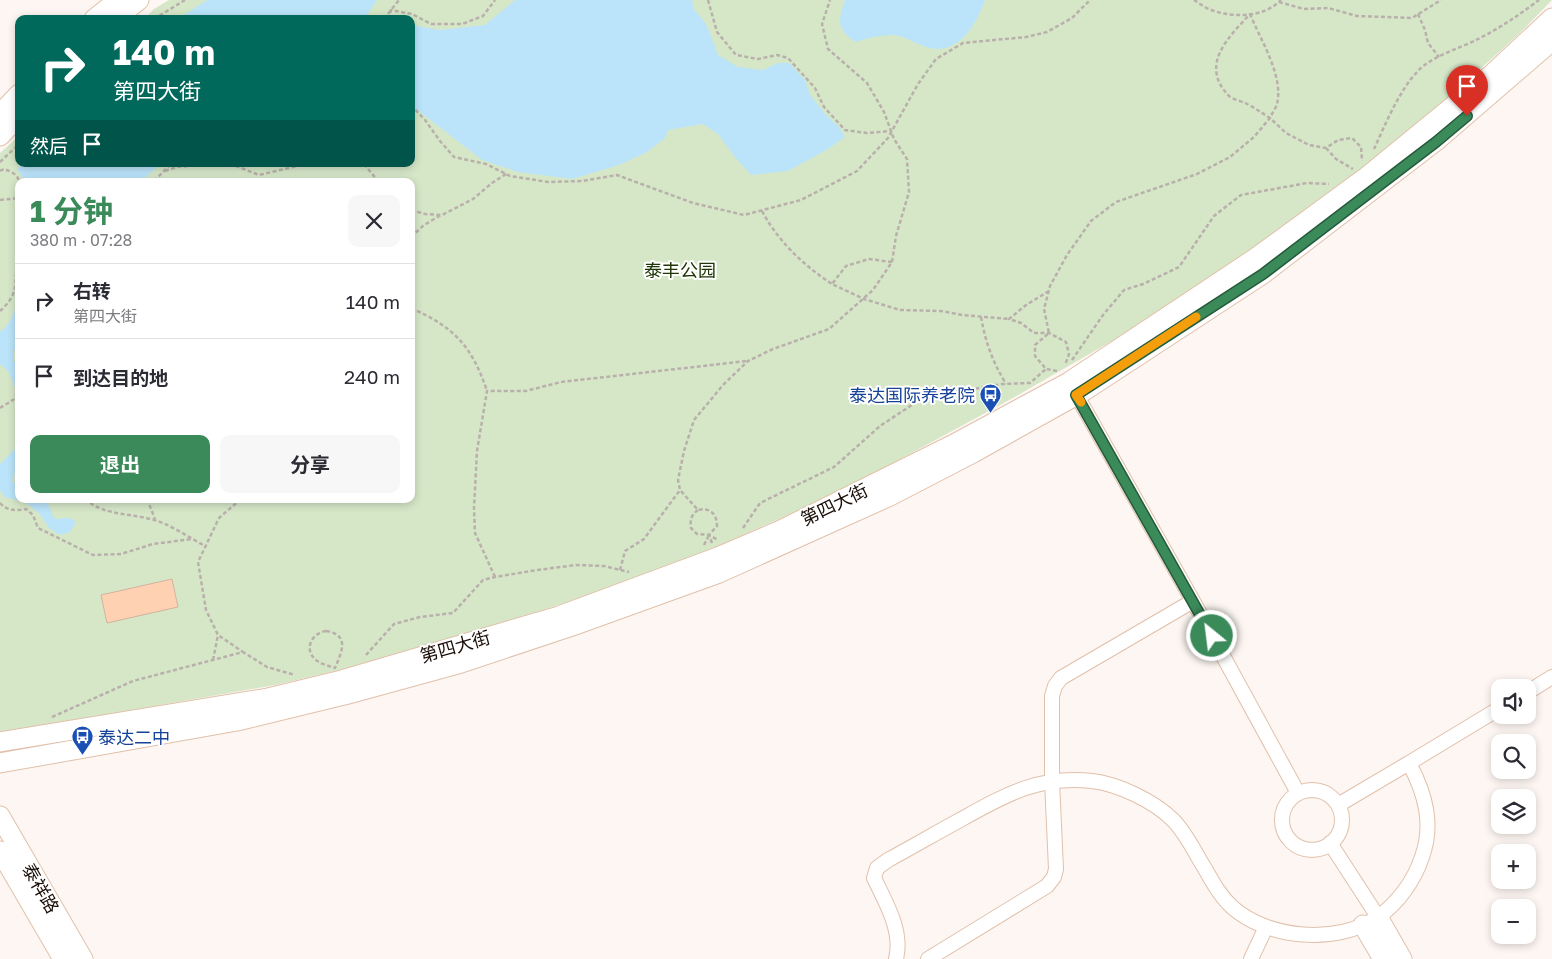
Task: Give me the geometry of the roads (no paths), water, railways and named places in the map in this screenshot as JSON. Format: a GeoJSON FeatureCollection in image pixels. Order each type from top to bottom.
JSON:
{"type":"FeatureCollection","features":[{"type":"Feature","properties":{"kind":"street"},"geometry":{"type":"LineString","coordinates":[[99,15],[118,0]]}},
{"type":"Feature","properties":{"kind":"street"},"geometry":{"type":"LineString","coordinates":[[120,15],[139,0]]}},
{"type":"Feature","properties":{"kind":"street","name":"第四大街"},"geometry":{"type":"LineString","coordinates":[[0,763],[236,721],[348,694],[461,663],[572,626],[719,573],[890,496],[973,453],[1070,383],[1257,257],[1360,172],[1492,74],[1552,18]]}},
{"type":"Feature","properties":{"kind":"street","name":"第四大街"},"geometry":{"type":"LineString","coordinates":[[0,742],[268,698],[338,681],[559,616],[714,549],[781,530],[1070,383],[1263,274],[1436,142],[1552,41]]}},
{"type":"Feature","properties":{"kind":"street"},"geometry":{"type":"LineString","coordinates":[[0,114],[15,98]]}},
{"type":"Feature","properties":{"kind":"street"},"geometry":{"type":"LineString","coordinates":[[0,136],[15,120]]}},
{"type":"Feature","properties":{"kind":"street"},"geometry":{"type":"LineString","coordinates":[[1070,383],[1193,601],[1298,793]]}},
{"type":"Feature","properties":{"kind":"street"},"geometry":{"type":"LineString","coordinates":[[928,959],[1047,886],[1054,877],[1056,868],[1052,781],[1052,696],[1055,686],[1061,678],[1193,601]]}},
{"type":"Feature","properties":{"kind":"street"},"geometry":{"type":"LineString","coordinates":[[1536,687],[1552,677]]}},
{"type":"Feature","properties":{"kind":"street"},"geometry":{"type":"LineString","coordinates":[[1338,805],[1491,713]]}},
{"type":"Feature","properties":{"kind":"street"},"geometry":{"type":"LineString","coordinates":[[896,959],[898,950],[897,934],[891,913],[874,878],[877,868],[896,855],[1016,790],[1052,781],[1086,781],[1107,784],[1158,808],[1172,819],[1181,830],[1228,904],[1246,917],[1266,927],[1307,935],[1338,932],[1370,921],[1396,901],[1419,865],[1427,842],[1426,803],[1418,780],[1409,763]]}},
{"type":"Feature","properties":{"kind":"street"},"geometry":{"type":"LineString","coordinates":[[1310,789],[1322,791],[1331,796],[1338,805],[1341,813],[1341,826],[1336,837],[1320,849],[1308,850],[1297,846],[1288,839],[1282,828],[1282,812],[1287,802],[1298,793],[1310,789]]}},
{"type":"Feature","properties":{"kind":"street","name":"泰祥路"},"geometry":{"type":"LineString","coordinates":[[0,816],[83,959]]}},
{"type":"Feature","properties":{"kind":"street"},"geometry":{"type":"LineString","coordinates":[[1330,843],[1370,921],[1382,959]]}},
{"type":"Feature","properties":{"kind":"street","name":"泰祥路"},"geometry":{"type":"LineString","coordinates":[[0,850],[63,959]]}},
{"type":"Feature","properties":{"kind":"street"},"geometry":{"type":"LineString","coordinates":[[1370,921],[1402,959]]}},
{"type":"Feature","properties":{"kind":"street"},"geometry":{"type":"LineString","coordinates":[[1251,959],[1266,927]]}},
{"type":"Feature","properties":{"kind":"water"},"geometry":{"type":"Polygon","coordinates":[[[207,0],[377,0],[367,15],[184,15],[207,0]]]}},
{"type":"Feature","properties":{"kind":"water"},"geometry":{"type":"Polygon","coordinates":[[[515,0],[692,0],[694,9],[706,24],[718,55],[738,67],[763,70],[778,63],[789,63],[805,80],[810,95],[826,115],[839,127],[845,137],[828,149],[788,171],[751,175],[719,135],[703,124],[668,130],[665,138],[647,152],[619,165],[572,179],[518,172],[482,160],[415,108],[415,26],[440,30],[485,25],[515,0]]]}},
{"type":"Feature","properties":{"kind":"water"},"geometry":{"type":"Polygon","coordinates":[[[845,0],[985,0],[971,28],[964,37],[947,47],[937,49],[893,35],[874,37],[856,42],[849,38],[840,24],[845,0]]]}},
{"type":"Feature","properties":{"kind":"water"},"geometry":{"type":"Polygon","coordinates":[[[19,167],[157,167],[145,178],[23,178],[17,169],[19,167]]]}},
{"type":"Feature","properties":{"kind":"water"},"geometry":{"type":"Polygon","coordinates":[[[15,308],[15,349],[13,360],[15,363],[15,387],[8,371],[0,364],[0,332],[10,320],[15,308]]]}},
{"type":"Feature","properties":{"kind":"water"},"geometry":{"type":"Polygon","coordinates":[[[15,449],[15,472],[12,481],[15,483],[15,500],[4,497],[0,490],[0,464],[15,449]]]}},
{"type":"Feature","properties":{"kind":"water"},"geometry":{"type":"Polygon","coordinates":[[[26,503],[48,503],[54,519],[70,518],[76,522],[70,532],[60,535],[49,528],[40,514],[26,503]]]}},
{"type":"Feature","properties":{"kind":"place","name":"泰达国际养老院"},"geometry":{"type":"Point","coordinates":[991,414]}},
{"type":"Feature","properties":{"kind":"place","name":"泰达二中"},"geometry":{"type":"Point","coordinates":[82,756]}},
{"type":"Feature","properties":{"kind":"park label","name":"泰丰公园"},"geometry":{"type":"Point","coordinates":[680,270]}}]}
